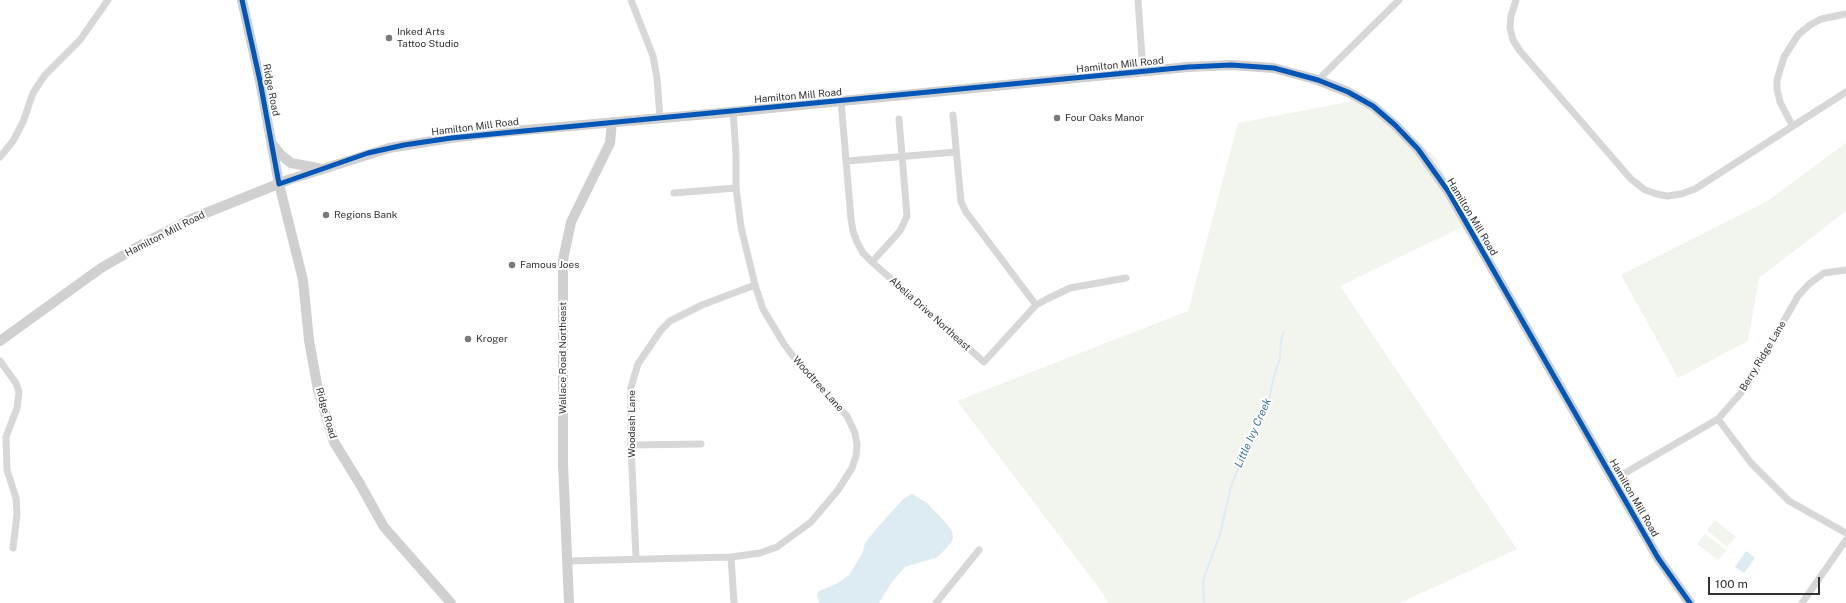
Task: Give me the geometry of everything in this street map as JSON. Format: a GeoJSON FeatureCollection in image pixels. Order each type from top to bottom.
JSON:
{"type":"FeatureCollection","features":[{"type":"Feature","properties":{"kind":"main road","name":"Ridge Road"},"geometry":{"type":"LineString","coordinates":[[242,0],[260,81],[279,184],[303,280],[309,340],[318,390],[334,442],[384,527],[451,603]]}},
{"type":"Feature","properties":{"kind":"main road","name":"Hamilton Mill Road"},"geometry":{"type":"LineString","coordinates":[[0,341],[101,268],[148,241],[191,219],[320,169],[368,153],[404,145],[492,133],[1143,72],[1231,65],[1274,68],[1318,80],[1348,92],[1373,106],[1395,125],[1418,149],[1448,191],[1658,558],[1690,603]]}},
{"type":"Feature","properties":{"kind":"main road","name":"Wallace Road Northeast"},"geometry":{"type":"LineString","coordinates":[[569,603],[563,464],[563,260],[571,222],[610,143],[612,122]]}},
{"type":"Feature","properties":{"kind":"main road"},"geometry":{"type":"LineString","coordinates":[[272,143],[281,155],[291,163],[320,169]]}},
{"type":"Feature","properties":{"kind":"street"},"geometry":{"type":"LineString","coordinates":[[0,157],[20,128],[33,93],[45,75],[80,40],[108,0]]}},
{"type":"Feature","properties":{"kind":"street"},"geometry":{"type":"LineString","coordinates":[[631,0],[653,56],[657,78],[660,118]]}},
{"type":"Feature","properties":{"kind":"street"},"geometry":{"type":"LineString","coordinates":[[1138,0],[1143,72]]}},
{"type":"Feature","properties":{"kind":"street"},"geometry":{"type":"LineString","coordinates":[[1318,80],[1399,0]]}},
{"type":"Feature","properties":{"kind":"street"},"geometry":{"type":"LineString","coordinates":[[1516,0],[1511,16],[1510,28],[1513,40],[1520,51],[1631,179],[1645,190],[1657,194],[1667,196],[1681,194],[1695,189],[1792,125],[1846,92]]}},
{"type":"Feature","properties":{"kind":"street"},"geometry":{"type":"LineString","coordinates":[[1792,125],[1780,102],[1777,89],[1777,80],[1784,57],[1798,35],[1810,26],[1821,20],[1846,14]]}},
{"type":"Feature","properties":{"kind":"street","name":"Abelia Drive Northeast"},"geometry":{"type":"LineString","coordinates":[[841,101],[853,231],[863,253],[984,362],[1036,305],[1070,288],[1126,278]]}},
{"type":"Feature","properties":{"kind":"street","name":"Woodtree Lane"},"geometry":{"type":"LineString","coordinates":[[567,561],[636,558],[731,557],[760,553],[777,547],[811,522],[838,490],[852,468],[856,456],[857,444],[855,433],[847,416],[801,366],[784,344],[763,309],[755,285],[741,227],[736,188],[736,154],[733,111]]}},
{"type":"Feature","properties":{"kind":"street"},"geometry":{"type":"LineString","coordinates":[[953,115],[961,202],[966,212],[1036,305]]}},
{"type":"Feature","properties":{"kind":"street"},"geometry":{"type":"LineString","coordinates":[[872,262],[905,224],[907,216],[899,120]]}},
{"type":"Feature","properties":{"kind":"street"},"geometry":{"type":"LineString","coordinates":[[847,161],[956,152]]}},
{"type":"Feature","properties":{"kind":"street"},"geometry":{"type":"LineString","coordinates":[[674,193],[736,188]]}},
{"type":"Feature","properties":{"kind":"street","name":"Berry Ridge Lane"},"geometry":{"type":"LineString","coordinates":[[1613,480],[1718,419],[1748,386],[1798,296],[1809,284],[1824,273],[1846,270]]}},
{"type":"Feature","properties":{"kind":"street","name":"Woodash Lane"},"geometry":{"type":"LineString","coordinates":[[636,558],[631,445],[631,386],[638,364],[661,330],[670,321],[682,314],[755,285]]}},
{"type":"Feature","properties":{"kind":"street"},"geometry":{"type":"LineString","coordinates":[[0,361],[16,383],[19,392],[17,408],[6,437],[7,470],[16,498],[17,514],[13,548]]}},
{"type":"Feature","properties":{"kind":"street"},"geometry":{"type":"LineString","coordinates":[[1718,419],[1751,463],[1789,501],[1846,533]]}},
{"type":"Feature","properties":{"kind":"street"},"geometry":{"type":"LineString","coordinates":[[631,445],[701,444]]}},
{"type":"Feature","properties":{"kind":"street"},"geometry":{"type":"LineString","coordinates":[[1802,603],[1846,540]]}},
{"type":"Feature","properties":{"kind":"street"},"geometry":{"type":"LineString","coordinates":[[936,603],[979,550]]}},
{"type":"Feature","properties":{"kind":"street"},"geometry":{"type":"LineString","coordinates":[[731,557],[734,603]]}},
{"type":"Feature","properties":{"kind":"shaded area"},"geometry":{"type":"Polygon","coordinates":[[[1369,98],[1436,158],[1468,224],[1340,286],[1517,549],[1400,603],[1108,603],[1099,588],[957,401],[1188,311],[1238,123],[1369,98]]]}},
{"type":"Feature","properties":{"kind":"shaded area"},"geometry":{"type":"Polygon","coordinates":[[[1846,143],[1846,211],[1759,278],[1748,341],[1678,378],[1621,275],[1766,202],[1846,143]]]}},
{"type":"Feature","properties":{"kind":"shaded area"},"geometry":{"type":"Polygon","coordinates":[[[912,494],[927,503],[947,524],[952,531],[953,538],[951,543],[938,557],[905,567],[892,582],[879,603],[819,603],[817,594],[819,591],[838,583],[849,575],[862,554],[865,543],[903,499],[912,494]]]}},
{"type":"Feature","properties":{"kind":"shaded area"},"geometry":{"type":"Polygon","coordinates":[[[1715,520],[1736,537],[1727,547],[1707,530],[1715,520]]]}},
{"type":"Feature","properties":{"kind":"shaded area"},"geometry":{"type":"Polygon","coordinates":[[[1705,534],[1726,550],[1718,560],[1697,544],[1705,534]]]}},
{"type":"Feature","properties":{"kind":"shaded area"},"geometry":{"type":"Polygon","coordinates":[[[1746,551],[1755,558],[1744,573],[1735,567],[1746,551]]]}},
{"type":"Feature","properties":{"kind":"waterway","name":"Little Ivy Creek"},"geometry":{"type":"LineString","coordinates":[[1204,603],[1203,580],[1220,535],[1231,486],[1249,442],[1261,422],[1268,405],[1273,380],[1280,358],[1281,341],[1284,332]]}},
{"type":"Feature","properties":{"kind":"cycle path"},"geometry":{"type":"LineString","coordinates":[[242,0],[260,81],[279,184],[368,153],[404,145],[451,138],[1188,67],[1231,65],[1274,68],[1318,80],[1348,92],[1373,106],[1395,125],[1418,149],[1448,191],[1658,558],[1690,603]]}},
{"type":"Feature","properties":{"kind":"place","name":"Inked Arts Tattoo Studio"},"geometry":{"type":"Point","coordinates":[389,38]}},
{"type":"Feature","properties":{"kind":"place","name":"Four Oaks Manor"},"geometry":{"type":"Point","coordinates":[1057,118]}},
{"type":"Feature","properties":{"kind":"place","name":"Regions Bank"},"geometry":{"type":"Point","coordinates":[326,215]}},
{"type":"Feature","properties":{"kind":"place","name":"Famous Joes"},"geometry":{"type":"Point","coordinates":[512,265]}},
{"type":"Feature","properties":{"kind":"place","name":"Kroger"},"geometry":{"type":"Point","coordinates":[468,339]}}]}
